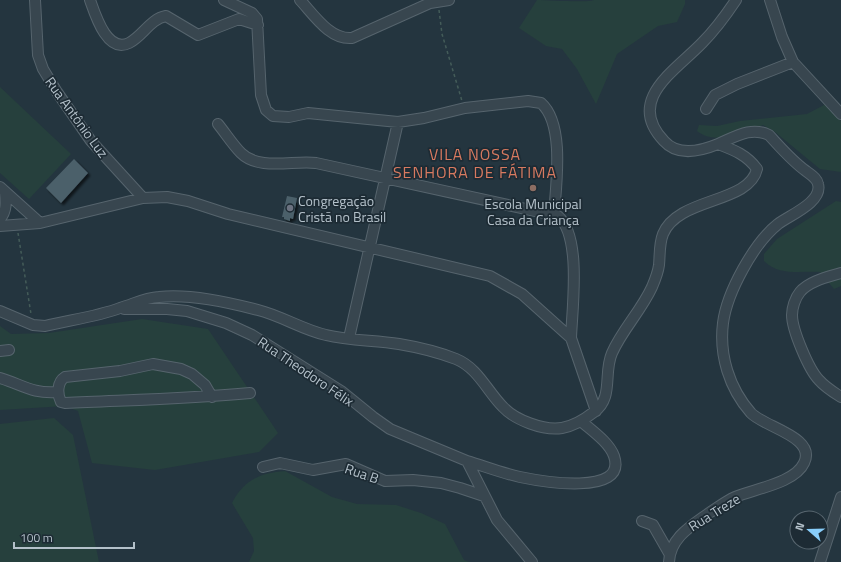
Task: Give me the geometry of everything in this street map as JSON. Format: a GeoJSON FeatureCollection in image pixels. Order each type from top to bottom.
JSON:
{"type":"FeatureCollection","features":[{"type":"Feature","properties":{"kind":"street","name":"Rua Antônio Luz"},"geometry":{"type":"LineString","coordinates":[[36,0],[38,55],[43,69],[56,92],[91,141],[143,198]]}},
{"type":"Feature","properties":{"kind":"street"},"geometry":{"type":"LineString","coordinates":[[90,0],[103,33],[109,40],[122,44],[129,43],[155,21],[166,16],[198,35],[239,19],[258,25]]}},
{"type":"Feature","properties":{"kind":"street"},"geometry":{"type":"LineString","coordinates":[[224,0],[252,13],[255,16],[258,25],[261,95],[266,110],[273,116],[289,117],[308,113],[398,122],[424,118],[465,108],[528,101],[536,101],[546,107],[554,126],[558,156],[554,214]]}},
{"type":"Feature","properties":{"kind":"street"},"geometry":{"type":"LineString","coordinates":[[300,0],[326,29],[345,38],[352,38],[430,3],[449,0]]}},
{"type":"Feature","properties":{"kind":"street"},"geometry":{"type":"LineString","coordinates":[[0,311],[33,325],[45,326],[120,308],[146,298],[192,298],[259,310],[324,335],[411,346],[458,360],[475,372],[502,407],[525,421],[555,428],[563,428],[581,421],[596,411],[605,398],[608,366],[612,353],[645,301],[653,284],[659,267],[664,232],[668,225],[687,211],[749,184],[756,175],[757,169],[751,160],[744,155],[718,144],[702,150],[683,151],[666,144],[656,133],[650,120],[649,107],[653,94],[661,82],[704,42],[736,0]]}},
{"type":"Feature","properties":{"kind":"street"},"geometry":{"type":"LineString","coordinates":[[770,0],[782,37],[793,62],[841,114]]}},
{"type":"Feature","properties":{"kind":"street"},"geometry":{"type":"LineString","coordinates":[[706,110],[715,96],[736,84],[793,62]]}},
{"type":"Feature","properties":{"kind":"street"},"geometry":{"type":"LineString","coordinates":[[345,338],[370,248],[384,177],[398,122]]}},
{"type":"Feature","properties":{"kind":"street"},"geometry":{"type":"LineString","coordinates":[[218,124],[242,153],[252,160],[265,163],[303,161],[316,163],[554,214],[562,220],[565,224],[574,261],[571,338],[596,411]]}},
{"type":"Feature","properties":{"kind":"street","name":"Rua Treze"},"geometry":{"type":"LineString","coordinates":[[669,557],[683,532],[728,501],[795,473],[801,468],[807,456],[806,449],[796,439],[758,418],[737,395],[727,372],[722,346],[723,323],[732,292],[760,244],[778,224],[810,204],[816,197],[819,185],[816,179],[800,167],[769,135],[763,132],[756,131],[742,133],[718,144]]}},
{"type":"Feature","properties":{"kind":"street"},"geometry":{"type":"LineString","coordinates":[[2,190],[40,223]]}},
{"type":"Feature","properties":{"kind":"street"},"geometry":{"type":"LineString","coordinates":[[0,219],[4,215],[6,206],[2,190]]}},
{"type":"Feature","properties":{"kind":"street"},"geometry":{"type":"LineString","coordinates":[[0,226],[40,223],[143,198],[167,197],[188,201],[228,214],[490,276],[522,294],[571,338]]}},
{"type":"Feature","properties":{"kind":"street"},"geometry":{"type":"LineString","coordinates":[[841,273],[809,284],[800,292],[794,304],[792,314],[793,324],[812,370],[818,380],[841,397]]}},
{"type":"Feature","properties":{"kind":"street","name":"Rua Theodoro Félix"},"geometry":{"type":"LineString","coordinates":[[120,308],[174,310],[205,315],[226,323],[252,335],[341,391],[372,418],[390,429],[467,461],[520,477],[558,482],[595,483],[606,480],[613,473],[615,466],[614,456],[600,438],[581,421]]}},
{"type":"Feature","properties":{"kind":"street"},"geometry":{"type":"LineString","coordinates":[[212,397],[205,385],[192,374],[153,364],[120,371],[65,377],[61,382],[58,392],[61,402],[65,403],[212,397],[250,393]]}},
{"type":"Feature","properties":{"kind":"street"},"geometry":{"type":"LineString","coordinates":[[0,378],[33,391],[43,393],[58,392]]}},
{"type":"Feature","properties":{"kind":"street"},"geometry":{"type":"LineString","coordinates":[[467,461],[497,520],[532,562]]}},
{"type":"Feature","properties":{"kind":"street","name":"Rua B"},"geometry":{"type":"LineString","coordinates":[[263,467],[280,463],[313,470],[346,464],[385,481],[413,480],[441,484],[460,488],[484,496]]}},
{"type":"Feature","properties":{"kind":"street"},"geometry":{"type":"LineString","coordinates":[[820,562],[841,497]]}},
{"type":"Feature","properties":{"kind":"street"},"geometry":{"type":"LineString","coordinates":[[642,521],[653,525],[669,557]]}},
{"type":"Feature","properties":{"kind":"path"},"geometry":{"type":"LineString","coordinates":[[438,2],[442,34],[454,78],[465,108]]}},
{"type":"Feature","properties":{"kind":"path"},"geometry":{"type":"LineString","coordinates":[[17,225],[33,325]]}},
{"type":"Feature","properties":{"kind":"green space"},"geometry":{"type":"Polygon","coordinates":[[[537,0],[685,0],[685,4],[677,22],[658,26],[617,54],[596,104],[577,69],[562,49],[546,46],[519,28],[537,0]]]}},
{"type":"Feature","properties":{"kind":"green space"},"geometry":{"type":"Polygon","coordinates":[[[0,87],[71,154],[29,199],[0,173],[0,87]]]}},
{"type":"Feature","properties":{"kind":"green space"},"geometry":{"type":"Polygon","coordinates":[[[826,104],[841,121],[841,172],[820,169],[775,132],[763,125],[738,134],[721,138],[704,135],[697,131],[699,125],[717,126],[740,121],[807,114],[826,104]]]}},
{"type":"Feature","properties":{"kind":"green space"},"geometry":{"type":"Polygon","coordinates":[[[836,201],[841,202],[841,286],[834,289],[820,272],[783,271],[770,266],[764,261],[764,254],[777,239],[836,201]]]}},
{"type":"Feature","properties":{"kind":"green space"},"geometry":{"type":"Polygon","coordinates":[[[142,319],[208,329],[278,433],[259,452],[155,470],[92,463],[78,411],[65,406],[0,410],[0,326],[11,334],[49,333],[142,319]]]}},
{"type":"Feature","properties":{"kind":"green space"},"geometry":{"type":"Polygon","coordinates":[[[54,418],[73,435],[99,562],[0,562],[0,424],[54,418]]]}},
{"type":"Feature","properties":{"kind":"green space"},"geometry":{"type":"Polygon","coordinates":[[[285,471],[332,497],[357,504],[396,505],[421,513],[445,524],[464,560],[469,562],[249,562],[254,551],[253,538],[232,503],[247,483],[260,476],[285,471]]]}},
{"type":"Feature","properties":{"kind":"building"},"geometry":{"type":"Polygon","coordinates":[[[74,159],[88,173],[61,203],[46,188],[74,159]]]}},
{"type":"Feature","properties":{"kind":"building","name":"Congregação Cristã no Brasil"},"geometry":{"type":"Polygon","coordinates":[[[287,196],[297,198],[293,219],[290,218],[290,221],[282,217],[287,196]]]}},
{"type":"Feature","properties":{"kind":"place","name":"Escola Municipal Casa da Criança"},"geometry":{"type":"Point","coordinates":[533,188]}},
{"type":"Feature","properties":{"kind":"place","name":"Congregação Cristã no Brasil"},"geometry":{"type":"Point","coordinates":[290,208]}},
{"type":"Feature","properties":{"kind":"district","name":"VILA NOSSA SENHORA DE FÁTIMA"},"geometry":{"type":"Point","coordinates":[475,163]}}]}
